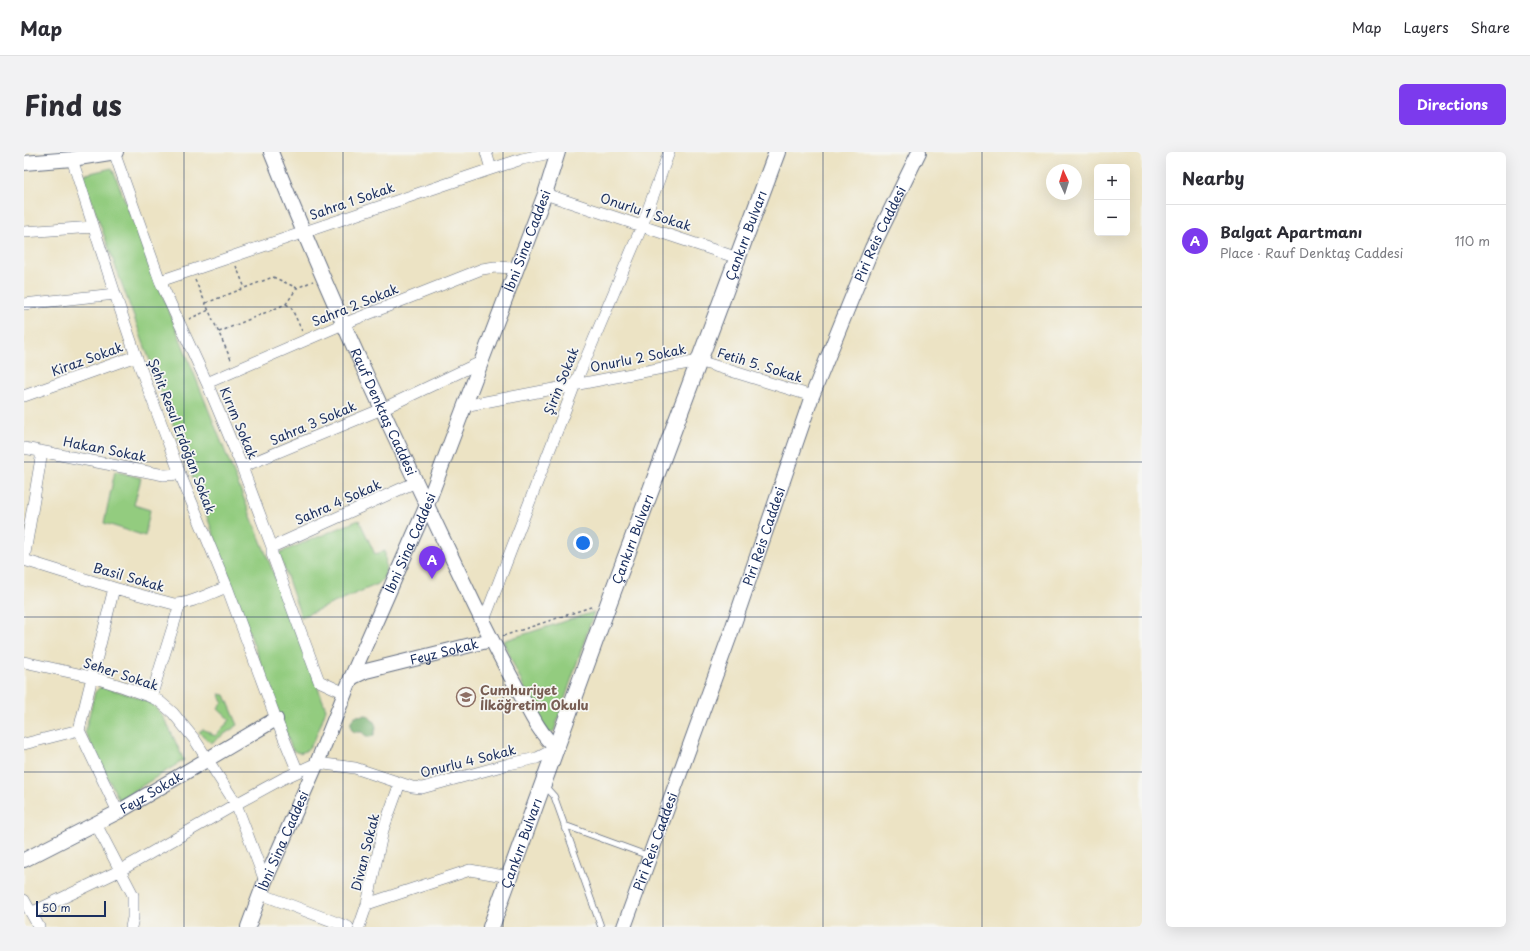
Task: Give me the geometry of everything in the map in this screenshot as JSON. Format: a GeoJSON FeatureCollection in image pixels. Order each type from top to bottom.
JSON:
{"type":"FeatureCollection","features":[{"type":"Feature","properties":{"kind":"main road","name":"Çankırı Bulvarı"},"geometry":{"type":"LineString","coordinates":[[491,927],[609,602],[777,152]]}},
{"type":"Feature","properties":{"kind":"street"},"geometry":{"type":"LineString","coordinates":[[24,162],[72,159],[115,152]]}},
{"type":"Feature","properties":{"kind":"street","name":"Kırım Sokak"},"geometry":{"type":"LineString","coordinates":[[115,152],[160,281],[207,383],[242,467],[272,547],[272,554],[319,681],[345,693]]}},
{"type":"Feature","properties":{"kind":"street","name":"Rauf Denktaş Caddesi"},"geometry":{"type":"LineString","coordinates":[[270,152],[343,324],[491,640],[542,734],[556,748]]}},
{"type":"Feature","properties":{"kind":"street"},"geometry":{"type":"LineString","coordinates":[[486,152],[491,169]]}},
{"type":"Feature","properties":{"kind":"street","name":"Sahra 1 Sokak"},"geometry":{"type":"LineString","coordinates":[[160,281],[491,169],[522,159],[556,152]]}},
{"type":"Feature","properties":{"kind":"street","name":"İbni Sina Caddesi"},"geometry":{"type":"LineString","coordinates":[[248,927],[351,678],[427,505],[545,194],[556,152]]}},
{"type":"Feature","properties":{"kind":"street","name":"Şirin Sokak"},"geometry":{"type":"LineString","coordinates":[[483,623],[575,384],[642,226],[669,152]]}},
{"type":"Feature","properties":{"kind":"street","name":"Piri Reis Caddesi"},"geometry":{"type":"LineString","coordinates":[[624,927],[729,638],[812,396],[872,248],[919,152]]}},
{"type":"Feature","properties":{"kind":"street","name":"Şehit Resul Erdoğan Sokak"},"geometry":{"type":"LineString","coordinates":[[72,159],[136,356],[180,474],[227,587],[276,720],[298,772]]}},
{"type":"Feature","properties":{"kind":"street","name":"Onurlu 1 Sokak"},"geometry":{"type":"LineString","coordinates":[[545,194],[738,258]]}},
{"type":"Feature","properties":{"kind":"street"},"geometry":{"type":"LineString","coordinates":[[24,232],[93,227]]}},
{"type":"Feature","properties":{"kind":"street","name":"Sahra 2 Sokak"},"geometry":{"type":"LineString","coordinates":[[207,383],[343,324],[482,269],[495,267],[516,268]]}},
{"type":"Feature","properties":{"kind":"street"},"geometry":{"type":"LineString","coordinates":[[24,304],[115,294]]}},
{"type":"Feature","properties":{"kind":"street","name":"Kiraz Sokak"},"geometry":{"type":"LineString","coordinates":[[24,396],[136,356]]}},
{"type":"Feature","properties":{"kind":"street","name":"Fetih 5. Sokak"},"geometry":{"type":"LineString","coordinates":[[699,361],[812,396]]}},
{"type":"Feature","properties":{"kind":"street","name":"Onurlu 2 Sokak"},"geometry":{"type":"LineString","coordinates":[[464,406],[699,361]]}},
{"type":"Feature","properties":{"kind":"street","name":"Sahra 3 Sokak"},"geometry":{"type":"LineString","coordinates":[[242,467],[382,409],[481,362]]}},
{"type":"Feature","properties":{"kind":"street","name":"Hakan Sokak"},"geometry":{"type":"LineString","coordinates":[[24,448],[164,475],[180,474]]}},
{"type":"Feature","properties":{"kind":"street"},"geometry":{"type":"LineString","coordinates":[[24,560],[42,452]]}},
{"type":"Feature","properties":{"kind":"street","name":"Sahra 4 Sokak"},"geometry":{"type":"LineString","coordinates":[[272,547],[416,482]]}},
{"type":"Feature","properties":{"kind":"street","name":"Basil Sokak"},"geometry":{"type":"LineString","coordinates":[[24,560],[114,588],[169,603],[180,604],[227,587]]}},
{"type":"Feature","properties":{"kind":"street"},"geometry":{"type":"LineString","coordinates":[[114,588],[79,730],[118,812]]}},
{"type":"Feature","properties":{"kind":"street"},"geometry":{"type":"LineString","coordinates":[[151,697],[180,604]]}},
{"type":"Feature","properties":{"kind":"street","name":"Feyz Sokak"},"geometry":{"type":"LineString","coordinates":[[351,678],[366,671],[491,640]]}},
{"type":"Feature","properties":{"kind":"street","name":"Seher Sokak"},"geometry":{"type":"LineString","coordinates":[[24,662],[92,677],[151,697],[162,704],[180,720],[208,759],[236,804],[263,888]]}},
{"type":"Feature","properties":{"kind":"street","name":"Feyz Sokak"},"geometry":{"type":"LineString","coordinates":[[24,860],[118,812],[276,720]]}},
{"type":"Feature","properties":{"kind":"street"},"geometry":{"type":"LineString","coordinates":[[24,744],[79,730]]}},
{"type":"Feature","properties":{"kind":"street","name":"Onurlu 4 Sokak"},"geometry":{"type":"LineString","coordinates":[[317,763],[356,768],[400,783],[422,788],[508,764],[538,758],[556,748]]}},
{"type":"Feature","properties":{"kind":"street"},"geometry":{"type":"LineString","coordinates":[[31,913],[121,870],[236,804],[317,763]]}},
{"type":"Feature","properties":{"kind":"street","name":"Divan Sokak"},"geometry":{"type":"LineString","coordinates":[[359,927],[367,904],[384,830],[400,783]]}},
{"type":"Feature","properties":{"kind":"street"},"geometry":{"type":"LineString","coordinates":[[96,824],[121,870],[133,896],[131,927]]}},
{"type":"Feature","properties":{"kind":"street"},"geometry":{"type":"LineString","coordinates":[[367,904],[470,870],[508,877]]}},
{"type":"Feature","properties":{"kind":"street"},"geometry":{"type":"LineString","coordinates":[[263,888],[348,927]]}},
{"type":"Feature","properties":{"kind":"street"},"geometry":{"type":"LineString","coordinates":[[24,900],[39,927]]}},
{"type":"Feature","properties":{"kind":"lane"},"geometry":{"type":"LineString","coordinates":[[543,783],[554,796],[601,927]]}},
{"type":"Feature","properties":{"kind":"lane"},"geometry":{"type":"LineString","coordinates":[[564,825],[650,856]]}},
{"type":"Feature","properties":{"kind":"path"},"geometry":{"type":"LineString","coordinates":[[232,257],[245,288]]}},
{"type":"Feature","properties":{"kind":"path"},"geometry":{"type":"LineString","coordinates":[[192,271],[236,370]]}},
{"type":"Feature","properties":{"kind":"path"},"geometry":{"type":"LineString","coordinates":[[206,303],[273,277],[296,288]]}},
{"type":"Feature","properties":{"kind":"path"},"geometry":{"type":"LineString","coordinates":[[219,332],[286,304],[296,288],[322,277]]}},
{"type":"Feature","properties":{"kind":"path"},"geometry":{"type":"LineString","coordinates":[[286,304],[291,307],[306,340]]}},
{"type":"Feature","properties":{"kind":"path"},"geometry":{"type":"LineString","coordinates":[[180,323],[209,310]]}},
{"type":"Feature","properties":{"kind":"path"},"geometry":{"type":"LineString","coordinates":[[491,640],[609,602]]}},
{"type":"Feature","properties":{"kind":"green space"},"geometry":{"type":"Polygon","coordinates":[[[112,168],[272,569],[326,709],[310,747],[298,753],[292,749],[82,175],[112,168]]]}},
{"type":"Feature","properties":{"kind":"green space"},"geometry":{"type":"Polygon","coordinates":[[[115,471],[141,478],[134,505],[150,510],[145,536],[104,523],[115,471]]]}},
{"type":"Feature","properties":{"kind":"green space"},"geometry":{"type":"Polygon","coordinates":[[[359,520],[375,554],[385,551],[386,569],[384,577],[378,584],[301,617],[279,553],[359,520]]]}},
{"type":"Feature","properties":{"kind":"green space"},"geometry":{"type":"Polygon","coordinates":[[[594,612],[554,731],[550,733],[544,732],[503,641],[594,612]]]}},
{"type":"Feature","properties":{"kind":"green space"},"geometry":{"type":"Polygon","coordinates":[[[102,687],[140,698],[149,702],[155,707],[165,720],[184,760],[119,800],[85,732],[95,692],[102,687]]]}},
{"type":"Feature","properties":{"kind":"green space"},"geometry":{"type":"Polygon","coordinates":[[[219,694],[225,695],[238,725],[211,743],[199,732],[203,729],[215,736],[230,720],[218,709],[223,702],[219,694]]]}},
{"type":"Feature","properties":{"kind":"green space"},"geometry":{"type":"Polygon","coordinates":[[[367,715],[374,722],[376,727],[375,733],[372,737],[364,735],[362,732],[354,732],[351,729],[351,721],[355,716],[367,715]]]}},
{"type":"Feature","properties":{"kind":"place","name":"Balgat Apartmanı"},"geometry":{"type":"Point","coordinates":[432,579]}},
{"type":"Feature","properties":{"kind":"place","name":"Cumhuriyet İlköğretim Okulu"},"geometry":{"type":"Point","coordinates":[466,697]}}]}
